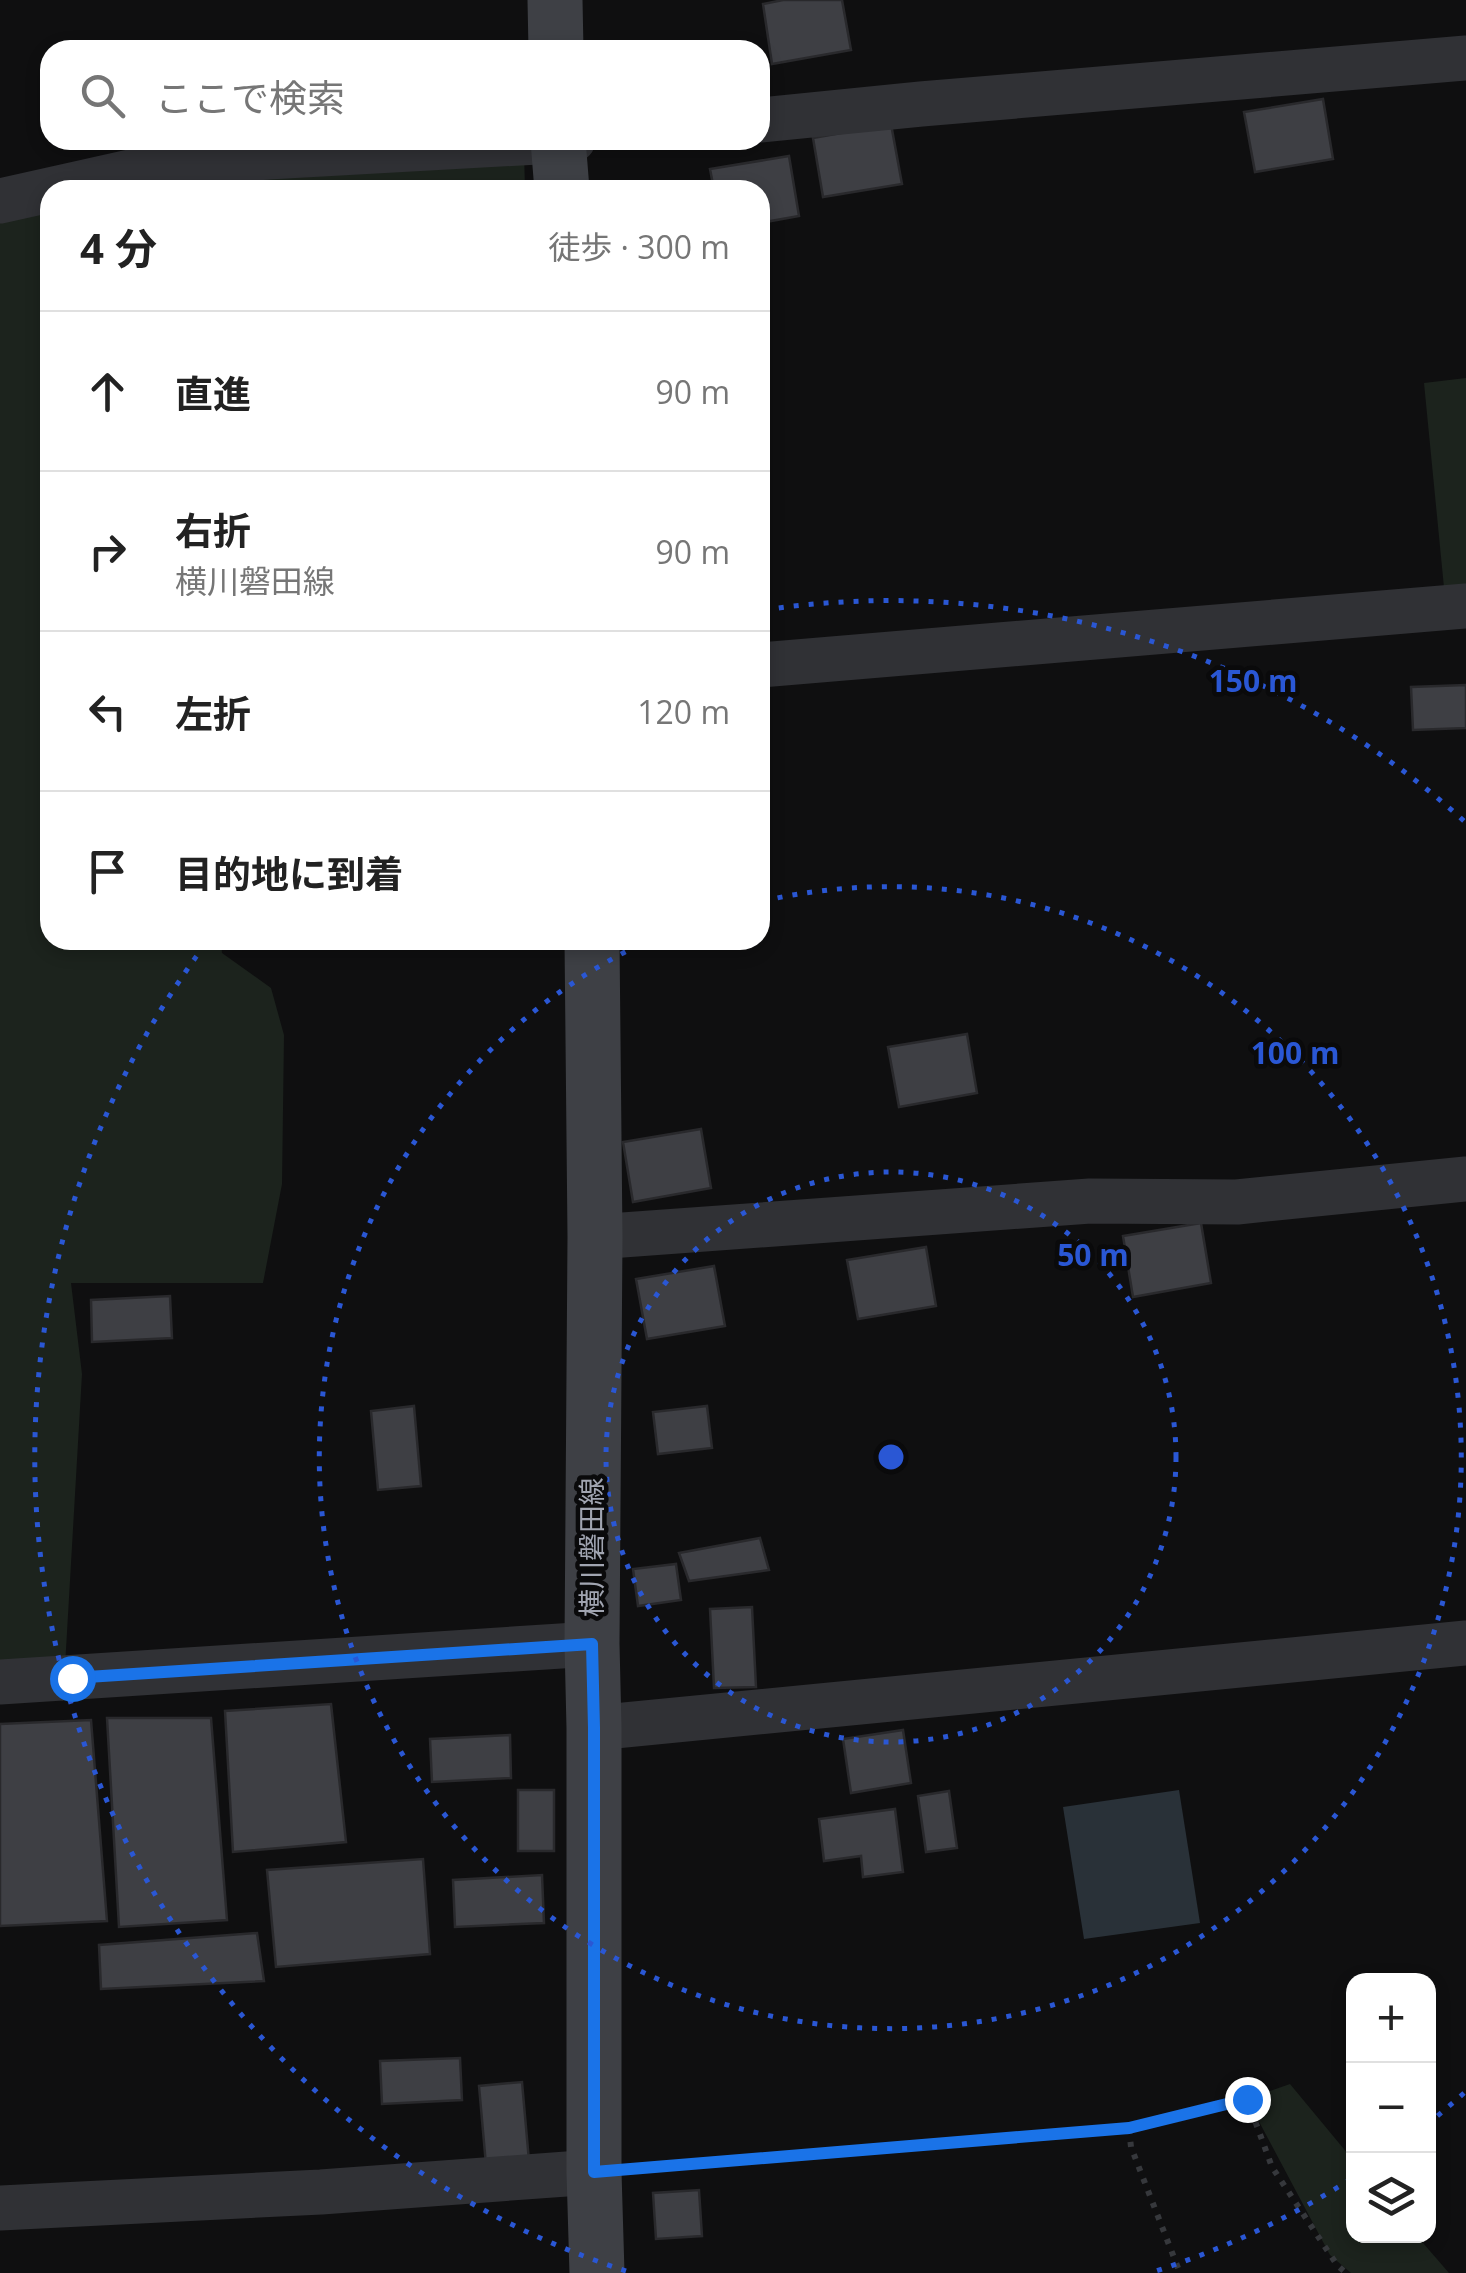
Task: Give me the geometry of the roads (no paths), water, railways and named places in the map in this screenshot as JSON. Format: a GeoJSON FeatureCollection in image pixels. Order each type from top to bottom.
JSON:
{"type":"FeatureCollection","features":[{"type":"Feature","properties":{"kind":"main road"},"geometry":{"type":"LineString","coordinates":[[555,0],[556,40]]}},
{"type":"Feature","properties":{"kind":"main road","name":"横川磐田線"},"geometry":{"type":"LineString","coordinates":[[592,950],[594,2172],[598,2273]]}},
{"type":"Feature","properties":{"kind":"street"},"geometry":{"type":"LineString","coordinates":[[770,119],[1466,58]]}},
{"type":"Feature","properties":{"kind":"street"},"geometry":{"type":"LineString","coordinates":[[157,178],[268,157],[563,153]]}},
{"type":"Feature","properties":{"kind":"street"},"geometry":{"type":"LineString","coordinates":[[0,201],[40,195]]}},
{"type":"Feature","properties":{"kind":"street"},"geometry":{"type":"LineString","coordinates":[[770,664],[1466,606]]}},
{"type":"Feature","properties":{"kind":"street"},"geometry":{"type":"LineString","coordinates":[[595,1237],[1090,1201],[1237,1202],[1466,1178]]}},
{"type":"Feature","properties":{"kind":"street"},"geometry":{"type":"LineString","coordinates":[[594,1728],[1466,1643]]}},
{"type":"Feature","properties":{"kind":"street"},"geometry":{"type":"LineString","coordinates":[[0,1682],[592,1644]]}},
{"type":"Feature","properties":{"kind":"street"},"geometry":{"type":"LineString","coordinates":[[0,2208],[321,2192],[594,2172]]}}]}
